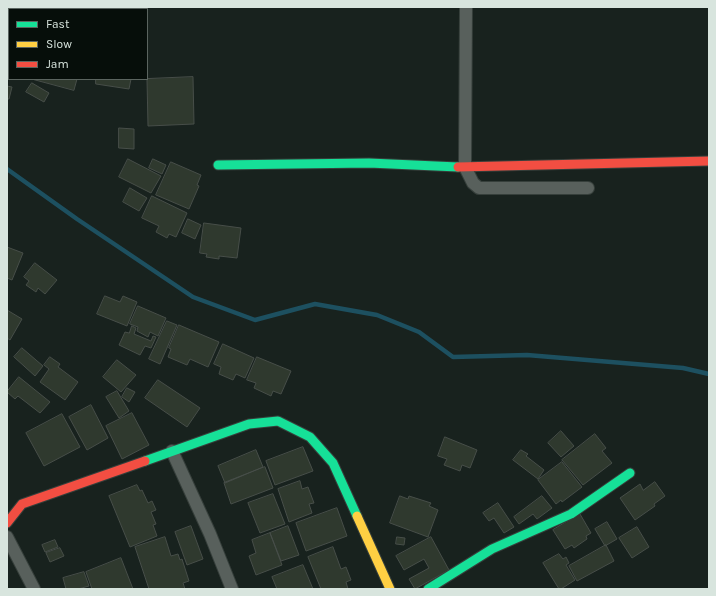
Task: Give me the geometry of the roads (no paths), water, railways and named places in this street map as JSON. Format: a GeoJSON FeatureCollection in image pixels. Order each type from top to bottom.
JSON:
{"type":"FeatureCollection","features":[{"type":"Feature","properties":{"kind":"street"},"geometry":{"type":"LineString","coordinates":[[466,7],[465,167],[473,183],[479,188],[588,188]]}},
{"type":"Feature","properties":{"kind":"street"},"geometry":{"type":"LineString","coordinates":[[218,165],[369,162],[465,167],[709,161]]}},
{"type":"Feature","properties":{"kind":"street"},"geometry":{"type":"LineString","coordinates":[[7,523],[22,504],[249,424],[278,421],[310,437],[333,462],[390,589]]}},
{"type":"Feature","properties":{"kind":"street"},"geometry":{"type":"LineString","coordinates":[[172,451],[210,534],[232,589]]}},
{"type":"Feature","properties":{"kind":"street"},"geometry":{"type":"LineString","coordinates":[[428,589],[492,549],[571,514],[630,473]]}},
{"type":"Feature","properties":{"kind":"street"},"geometry":{"type":"LineString","coordinates":[[7,537],[34,589]]}},
{"type":"Feature","properties":{"kind":"waterway"},"geometry":{"type":"LineString","coordinates":[[7,169],[77,219],[193,297],[255,320],[315,304],[377,315],[419,332],[453,357],[527,355],[683,368],[709,374]]}}]}
